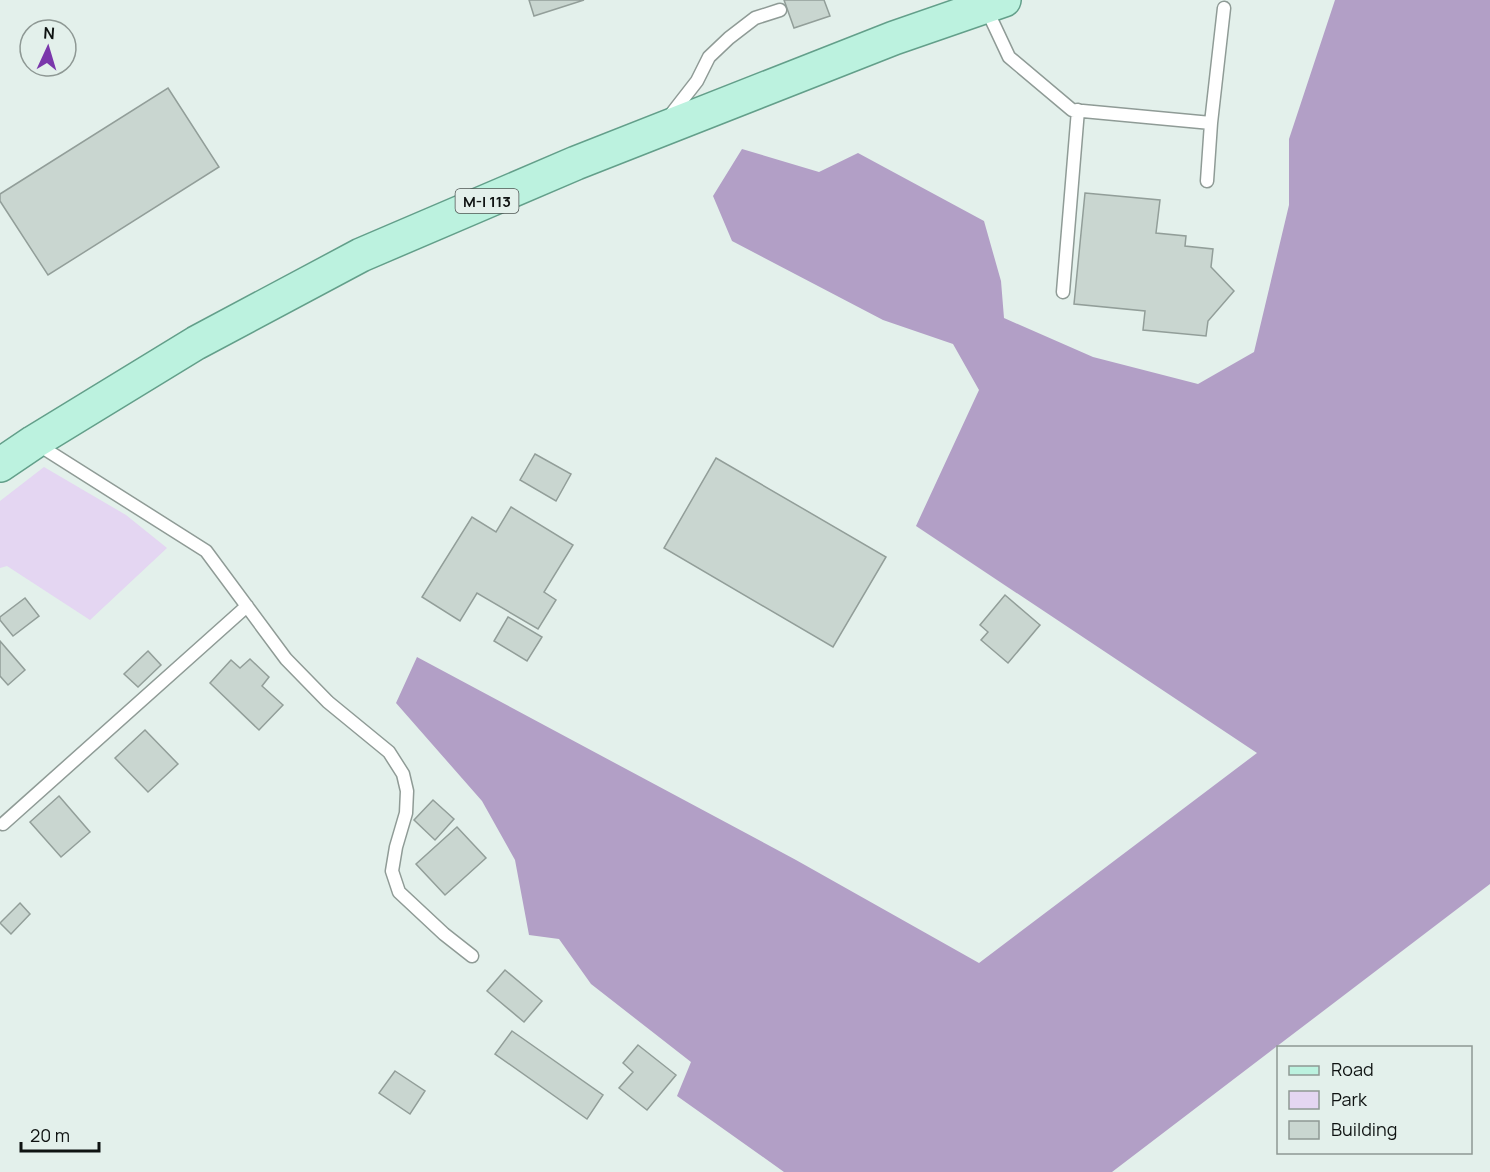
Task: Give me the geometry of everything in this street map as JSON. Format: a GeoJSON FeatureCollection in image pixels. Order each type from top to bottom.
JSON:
{"type":"FeatureCollection","features":[{"type":"Feature","properties":{"kind":"main road","name":"M-I 113"},"geometry":{"type":"LineString","coordinates":[[0,465],[196,343],[361,255],[576,163],[984,2]]}},
{"type":"Feature","properties":{"kind":"lane"},"geometry":{"type":"LineString","coordinates":[[984,2],[1009,57],[1072,110],[1211,123]]}},
{"type":"Feature","properties":{"kind":"lane"},"geometry":{"type":"LineString","coordinates":[[1207,181],[1224,8]]}},
{"type":"Feature","properties":{"kind":"lane"},"geometry":{"type":"LineString","coordinates":[[659,131],[697,81],[709,57],[755,18],[780,10]]}},
{"type":"Feature","properties":{"kind":"lane"},"geometry":{"type":"LineString","coordinates":[[1063,292],[1078,110]]}},
{"type":"Feature","properties":{"kind":"lane"},"geometry":{"type":"LineString","coordinates":[[34,442],[206,551],[286,658],[328,702],[389,752],[403,774],[407,790],[406,813],[392,871],[399,892],[444,934],[472,956]]}},
{"type":"Feature","properties":{"kind":"lane"},"geometry":{"type":"LineString","coordinates":[[3,824],[247,606]]}},
{"type":"Feature","properties":{"kind":"green space"},"geometry":{"type":"Polygon","coordinates":[[[44,467],[126,515],[167,548],[90,620],[7,566],[0,568],[0,501],[44,467]]]}},
{"type":"Feature","properties":{"kind":"shaded area"},"geometry":{"type":"Polygon","coordinates":[[[1335,0],[1490,0],[1490,884],[1112,1172],[784,1172],[677,1096],[691,1062],[591,984],[559,939],[529,935],[515,860],[482,801],[396,703],[417,657],[796,860],[979,963],[1257,753],[916,526],[979,390],[953,344],[883,320],[732,241],[713,196],[742,149],[819,172],[858,153],[984,221],[1001,281],[1004,318],[1093,357],[1198,384],[1254,352],[1289,205],[1289,139],[1335,0]]]}},
{"type":"Feature","properties":{"kind":"building"},"geometry":{"type":"Polygon","coordinates":[[[529,0],[584,0],[534,16],[529,0]]]}},
{"type":"Feature","properties":{"kind":"building"},"geometry":{"type":"Polygon","coordinates":[[[784,0],[824,0],[830,16],[794,28],[784,0]]]}},
{"type":"Feature","properties":{"kind":"building"},"geometry":{"type":"Polygon","coordinates":[[[168,88],[219,167],[48,275],[0,201],[0,194],[168,88]]]}},
{"type":"Feature","properties":{"kind":"building"},"geometry":{"type":"Polygon","coordinates":[[[1085,193],[1160,200],[1156,233],[1186,236],[1185,246],[1213,249],[1211,267],[1234,291],[1208,321],[1206,336],[1143,330],[1145,311],[1074,304],[1085,193]]]}},
{"type":"Feature","properties":{"kind":"building"},"geometry":{"type":"Polygon","coordinates":[[[535,454],[571,474],[556,501],[520,480],[535,454]]]}},
{"type":"Feature","properties":{"kind":"building"},"geometry":{"type":"Polygon","coordinates":[[[716,458],[886,557],[833,647],[664,548],[716,458]]]}},
{"type":"Feature","properties":{"kind":"building"},"geometry":{"type":"Polygon","coordinates":[[[511,507],[573,545],[544,592],[556,600],[538,629],[477,593],[460,621],[422,597],[472,517],[496,532],[511,507]]]}},
{"type":"Feature","properties":{"kind":"building"},"geometry":{"type":"Polygon","coordinates":[[[1005,595],[1040,625],[1008,663],[981,640],[988,632],[980,625],[1005,595]]]}},
{"type":"Feature","properties":{"kind":"building"},"geometry":{"type":"Polygon","coordinates":[[[25,598],[39,616],[13,636],[0,617],[25,598]]]}},
{"type":"Feature","properties":{"kind":"building"},"geometry":{"type":"Polygon","coordinates":[[[508,617],[542,637],[527,661],[494,641],[508,617]]]}},
{"type":"Feature","properties":{"kind":"building"},"geometry":{"type":"Polygon","coordinates":[[[0,641],[25,670],[8,685],[0,676],[0,641]]]}},
{"type":"Feature","properties":{"kind":"building"},"geometry":{"type":"Polygon","coordinates":[[[148,651],[161,665],[138,687],[124,674],[148,651]]]}},
{"type":"Feature","properties":{"kind":"building"},"geometry":{"type":"Polygon","coordinates":[[[250,659],[269,677],[262,686],[283,705],[259,730],[210,683],[231,660],[240,668],[250,659]]]}},
{"type":"Feature","properties":{"kind":"building"},"geometry":{"type":"Polygon","coordinates":[[[145,730],[178,764],[148,792],[115,758],[145,730]]]}},
{"type":"Feature","properties":{"kind":"building"},"geometry":{"type":"Polygon","coordinates":[[[59,796],[90,832],[61,857],[30,822],[59,796]]]}},
{"type":"Feature","properties":{"kind":"building"},"geometry":{"type":"Polygon","coordinates":[[[433,800],[454,819],[435,840],[414,820],[433,800]]]}},
{"type":"Feature","properties":{"kind":"building"},"geometry":{"type":"Polygon","coordinates":[[[457,827],[486,858],[445,895],[416,864],[457,827]]]}},
{"type":"Feature","properties":{"kind":"building"},"geometry":{"type":"Polygon","coordinates":[[[20,903],[30,914],[11,934],[0,923],[20,903]]]}},
{"type":"Feature","properties":{"kind":"building"},"geometry":{"type":"Polygon","coordinates":[[[505,970],[542,1001],[524,1022],[487,991],[505,970]]]}},
{"type":"Feature","properties":{"kind":"building"},"geometry":{"type":"Polygon","coordinates":[[[512,1031],[603,1095],[587,1119],[495,1054],[512,1031]]]}},
{"type":"Feature","properties":{"kind":"building"},"geometry":{"type":"Polygon","coordinates":[[[638,1045],[676,1075],[647,1110],[619,1088],[633,1072],[623,1063],[638,1045]]]}},
{"type":"Feature","properties":{"kind":"building"},"geometry":{"type":"Polygon","coordinates":[[[395,1071],[425,1091],[410,1114],[379,1093],[395,1071]]]}}]}
